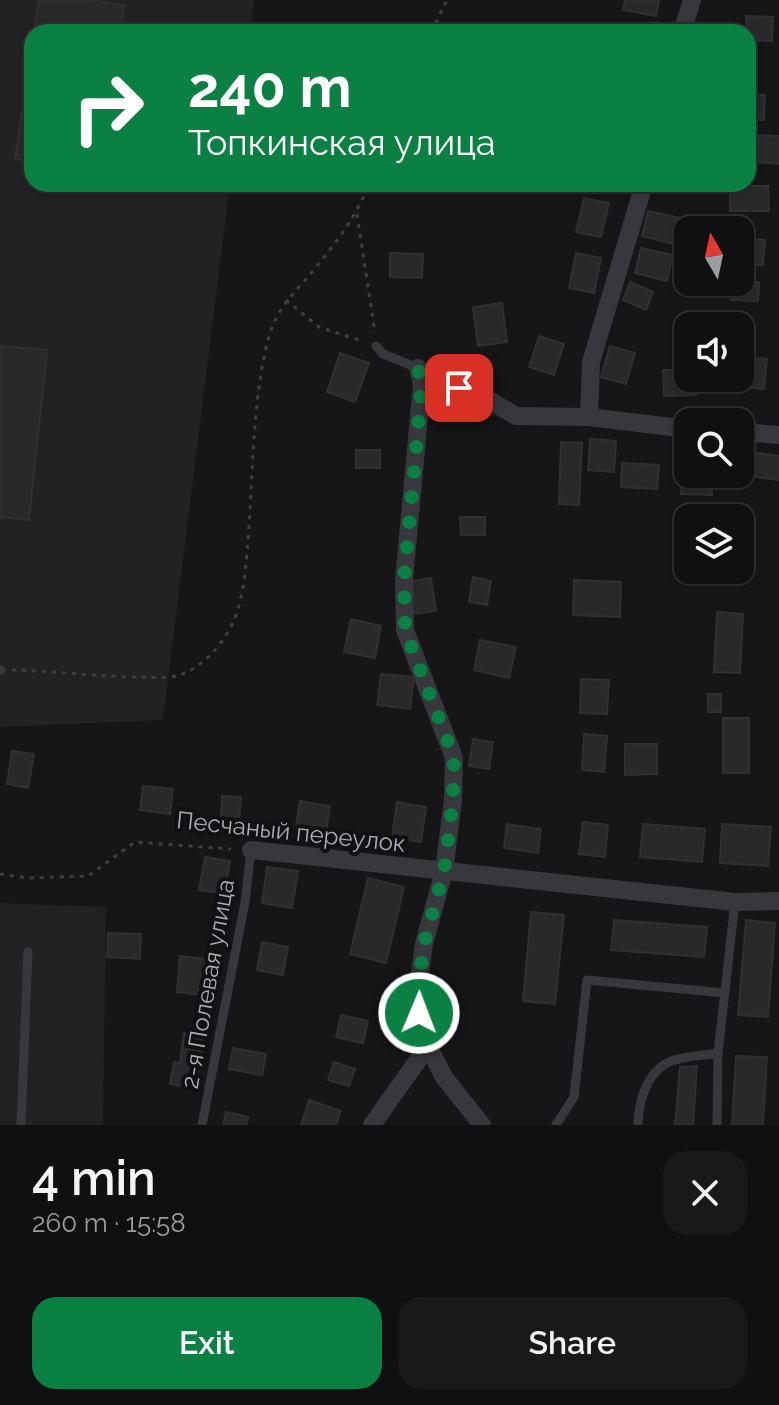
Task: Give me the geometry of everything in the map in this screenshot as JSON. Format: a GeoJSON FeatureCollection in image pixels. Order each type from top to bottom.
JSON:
{"type":"FeatureCollection","features":[{"type":"Feature","properties":{"kind":"street"},"geometry":{"type":"LineString","coordinates":[[684,24],[692,0]]}},
{"type":"Feature","properties":{"kind":"street"},"geometry":{"type":"LineString","coordinates":[[589,417],[591,362],[642,192]]}},
{"type":"Feature","properties":{"kind":"street"},"geometry":{"type":"LineString","coordinates":[[418,368],[422,384],[404,580],[405,630],[454,758],[453,800],[444,871],[424,944],[417,994],[422,1031],[428,1046],[444,1077],[482,1125]]}},
{"type":"Feature","properties":{"kind":"street"},"geometry":{"type":"LineString","coordinates":[[484,397],[516,416],[589,417],[674,427]]}},
{"type":"Feature","properties":{"kind":"street"},"geometry":{"type":"LineString","coordinates":[[754,433],[779,435]]}},
{"type":"Feature","properties":{"kind":"street","name":"Песчаный переулок"},"geometry":{"type":"LineString","coordinates":[[251,850],[735,902],[779,901]]}},
{"type":"Feature","properties":{"kind":"street"},"geometry":{"type":"LineString","coordinates":[[372,1125],[428,1046]]}},
{"type":"Feature","properties":{"kind":"lane"},"geometry":{"type":"LineString","coordinates":[[376,346],[383,354],[418,368]]}},
{"type":"Feature","properties":{"kind":"lane","name":"2-я Полевая улица"},"geometry":{"type":"LineString","coordinates":[[202,1125],[245,902],[251,850]]}},
{"type":"Feature","properties":{"kind":"lane"},"geometry":{"type":"LineString","coordinates":[[717,1125],[718,1053],[735,902]]}},
{"type":"Feature","properties":{"kind":"lane"},"geometry":{"type":"LineString","coordinates":[[21,1125],[28,952]]}},
{"type":"Feature","properties":{"kind":"lane"},"geometry":{"type":"LineString","coordinates":[[556,1125],[574,1097],[587,980],[725,993]]}},
{"type":"Feature","properties":{"kind":"lane"},"geometry":{"type":"LineString","coordinates":[[638,1125],[638,1104],[655,1072],[668,1062],[718,1053]]}},
{"type":"Feature","properties":{"kind":"path"},"geometry":{"type":"LineString","coordinates":[[435,24],[447,0]]}},
{"type":"Feature","properties":{"kind":"path"},"geometry":{"type":"LineString","coordinates":[[0,670],[175,676],[200,663],[221,641],[234,621],[242,590],[265,352],[275,316],[357,212],[366,192]]}},
{"type":"Feature","properties":{"kind":"path"},"geometry":{"type":"LineString","coordinates":[[286,300],[319,327],[376,346],[357,212]]}},
{"type":"Feature","properties":{"kind":"path"},"geometry":{"type":"LineString","coordinates":[[418,368],[484,397]]}},
{"type":"Feature","properties":{"kind":"path","name":"Песчаный переулок"},"geometry":{"type":"LineString","coordinates":[[0,874],[29,878],[88,876],[135,842],[251,850]]}},
{"type":"Feature","properties":{"kind":"shaded area"},"geometry":{"type":"Polygon","coordinates":[[[0,0],[254,0],[251,24],[24,24],[24,192],[229,192],[163,720],[0,727],[0,0]]]}},
{"type":"Feature","properties":{"kind":"shaded area"},"geometry":{"type":"Polygon","coordinates":[[[0,903],[106,907],[103,1125],[0,1125],[0,903]]]}},
{"type":"Feature","properties":{"kind":"building"},"geometry":{"type":"Polygon","coordinates":[[[39,0],[89,0],[124,5],[121,24],[35,24],[39,0]]]}},
{"type":"Feature","properties":{"kind":"building"},"geometry":{"type":"Polygon","coordinates":[[[625,0],[659,0],[656,16],[623,10],[625,0]]]}},
{"type":"Feature","properties":{"kind":"building"},"geometry":{"type":"Polygon","coordinates":[[[746,16],[773,17],[772,41],[756,40],[756,24],[747,24],[746,16]]]}},
{"type":"Feature","properties":{"kind":"building"},"geometry":{"type":"Polygon","coordinates":[[[756,94],[765,95],[764,120],[756,120],[756,94]]]}},
{"type":"Feature","properties":{"kind":"building"},"geometry":{"type":"Polygon","coordinates":[[[24,100],[24,161],[15,159],[24,100]]]}},
{"type":"Feature","properties":{"kind":"building"},"geometry":{"type":"Polygon","coordinates":[[[759,135],[779,136],[779,164],[757,162],[759,135]]]}},
{"type":"Feature","properties":{"kind":"building"},"geometry":{"type":"Polygon","coordinates":[[[756,186],[768,186],[769,211],[730,211],[730,192],[756,192],[756,186]]]}},
{"type":"Feature","properties":{"kind":"building"},"geometry":{"type":"Polygon","coordinates":[[[584,198],[609,203],[601,237],[576,232],[584,198]]]}},
{"type":"Feature","properties":{"kind":"building"},"geometry":{"type":"Polygon","coordinates":[[[648,211],[674,217],[674,244],[642,236],[648,211]]]}},
{"type":"Feature","properties":{"kind":"building"},"geometry":{"type":"Polygon","coordinates":[[[754,239],[765,240],[763,265],[754,265],[754,239]]]}},
{"type":"Feature","properties":{"kind":"building"},"geometry":{"type":"Polygon","coordinates":[[[641,248],[673,255],[667,281],[635,273],[641,248]]]}},
{"type":"Feature","properties":{"kind":"building"},"geometry":{"type":"Polygon","coordinates":[[[390,253],[423,254],[422,278],[390,277],[390,253]]]}},
{"type":"Feature","properties":{"kind":"building"},"geometry":{"type":"Polygon","coordinates":[[[576,253],[601,258],[594,293],[569,288],[576,253]]]}},
{"type":"Feature","properties":{"kind":"building"},"geometry":{"type":"Polygon","coordinates":[[[630,282],[653,292],[646,310],[623,300],[630,282]]]}},
{"type":"Feature","properties":{"kind":"building"},"geometry":{"type":"Polygon","coordinates":[[[754,282],[759,282],[758,301],[731,300],[731,296],[754,296],[754,282]]]}},
{"type":"Feature","properties":{"kind":"building"},"geometry":{"type":"Polygon","coordinates":[[[502,303],[507,342],[478,346],[473,307],[502,303]]]}},
{"type":"Feature","properties":{"kind":"building"},"geometry":{"type":"Polygon","coordinates":[[[539,336],[564,344],[554,375],[529,367],[539,336]]]}},
{"type":"Feature","properties":{"kind":"building"},"geometry":{"type":"Polygon","coordinates":[[[0,346],[47,350],[29,520],[0,517],[0,346]]]}},
{"type":"Feature","properties":{"kind":"building"},"geometry":{"type":"Polygon","coordinates":[[[610,346],[635,353],[626,384],[601,377],[610,346]]]}},
{"type":"Feature","properties":{"kind":"building"},"geometry":{"type":"Polygon","coordinates":[[[340,353],[369,363],[355,402],[327,392],[340,353]]]}},
{"type":"Feature","properties":{"kind":"building"},"geometry":{"type":"Polygon","coordinates":[[[754,358],[767,359],[764,389],[754,388],[754,358]]]}},
{"type":"Feature","properties":{"kind":"building"},"geometry":{"type":"Polygon","coordinates":[[[663,370],[674,370],[674,392],[696,392],[696,395],[664,396],[663,370]]]}},
{"type":"Feature","properties":{"kind":"building"},"geometry":{"type":"Polygon","coordinates":[[[590,439],[616,441],[614,472],[588,470],[590,439]]]}},
{"type":"Feature","properties":{"kind":"building"},"geometry":{"type":"Polygon","coordinates":[[[561,442],[582,443],[579,505],[559,504],[561,442]]]}},
{"type":"Feature","properties":{"kind":"building"},"geometry":{"type":"Polygon","coordinates":[[[356,450],[380,450],[380,468],[356,468],[356,450]]]}},
{"type":"Feature","properties":{"kind":"building"},"geometry":{"type":"Polygon","coordinates":[[[754,452],[779,456],[779,480],[754,477],[754,452]]]}},
{"type":"Feature","properties":{"kind":"building"},"geometry":{"type":"Polygon","coordinates":[[[622,463],[659,465],[657,489],[621,487],[622,463]]]}},
{"type":"Feature","properties":{"kind":"building"},"geometry":{"type":"Polygon","coordinates":[[[681,488],[712,488],[712,495],[681,494],[681,488]]]}},
{"type":"Feature","properties":{"kind":"building"},"geometry":{"type":"Polygon","coordinates":[[[460,517],[485,517],[485,535],[461,535],[460,517]]]}},
{"type":"Feature","properties":{"kind":"building"},"geometry":{"type":"Polygon","coordinates":[[[473,577],[491,581],[487,605],[469,602],[473,577]]]}},
{"type":"Feature","properties":{"kind":"building"},"geometry":{"type":"Polygon","coordinates":[[[431,578],[436,611],[412,614],[407,582],[431,578]]]}},
{"type":"Feature","properties":{"kind":"building"},"geometry":{"type":"Polygon","coordinates":[[[574,580],[621,582],[620,617],[573,615],[574,580]]]}},
{"type":"Feature","properties":{"kind":"building"},"geometry":{"type":"Polygon","coordinates":[[[717,612],[743,614],[740,673],[714,672],[717,612]]]}},
{"type":"Feature","properties":{"kind":"building"},"geometry":{"type":"Polygon","coordinates":[[[351,619],[381,626],[375,658],[344,652],[351,619]]]}},
{"type":"Feature","properties":{"kind":"building"},"geometry":{"type":"Polygon","coordinates":[[[480,640],[516,647],[509,678],[474,670],[480,640]]]}},
{"type":"Feature","properties":{"kind":"building"},"geometry":{"type":"Polygon","coordinates":[[[381,674],[414,677],[410,709],[377,705],[381,674]]]}},
{"type":"Feature","properties":{"kind":"building"},"geometry":{"type":"Polygon","coordinates":[[[581,679],[609,680],[607,714],[580,713],[581,679]]]}},
{"type":"Feature","properties":{"kind":"building"},"geometry":{"type":"Polygon","coordinates":[[[708,694],[721,694],[721,712],[708,712],[708,694]]]}},
{"type":"Feature","properties":{"kind":"building"},"geometry":{"type":"Polygon","coordinates":[[[723,718],[749,718],[749,773],[723,773],[723,718]]]}},
{"type":"Feature","properties":{"kind":"building"},"geometry":{"type":"Polygon","coordinates":[[[584,734],[607,736],[604,772],[582,770],[584,734]]]}},
{"type":"Feature","properties":{"kind":"building"},"geometry":{"type":"Polygon","coordinates":[[[473,739],[493,742],[489,769],[469,766],[473,739]]]}},
{"type":"Feature","properties":{"kind":"building"},"geometry":{"type":"Polygon","coordinates":[[[625,744],[657,744],[657,774],[625,775],[625,744]]]}},
{"type":"Feature","properties":{"kind":"building"},"geometry":{"type":"Polygon","coordinates":[[[12,751],[34,754],[28,788],[7,784],[12,751]]]}},
{"type":"Feature","properties":{"kind":"building"},"geometry":{"type":"Polygon","coordinates":[[[143,786],[173,789],[170,814],[140,810],[143,786]]]}},
{"type":"Feature","properties":{"kind":"building"},"geometry":{"type":"Polygon","coordinates":[[[222,796],[241,797],[239,822],[221,821],[222,796]]]}},
{"type":"Feature","properties":{"kind":"building"},"geometry":{"type":"Polygon","coordinates":[[[300,801],[330,806],[325,838],[295,833],[300,801]]]}},
{"type":"Feature","properties":{"kind":"building"},"geometry":{"type":"Polygon","coordinates":[[[397,802],[426,807],[421,842],[392,837],[397,802]]]}},
{"type":"Feature","properties":{"kind":"building"},"geometry":{"type":"Polygon","coordinates":[[[583,822],[608,825],[605,857],[579,854],[583,822]]]}},
{"type":"Feature","properties":{"kind":"building"},"geometry":{"type":"Polygon","coordinates":[[[507,824],[541,829],[538,853],[504,848],[507,824]]]}},
{"type":"Feature","properties":{"kind":"building"},"geometry":{"type":"Polygon","coordinates":[[[643,824],[705,829],[702,862],[640,857],[643,824]]]}},
{"type":"Feature","properties":{"kind":"building"},"geometry":{"type":"Polygon","coordinates":[[[722,824],[771,827],[768,866],[720,863],[722,824]]]}},
{"type":"Feature","properties":{"kind":"building"},"geometry":{"type":"Polygon","coordinates":[[[205,857],[230,861],[224,894],[199,890],[205,857]]]}},
{"type":"Feature","properties":{"kind":"building"},"geometry":{"type":"Polygon","coordinates":[[[267,867],[298,871],[292,908],[262,903],[267,867]]]}},
{"type":"Feature","properties":{"kind":"building"},"geometry":{"type":"Polygon","coordinates":[[[368,878],[404,887],[386,963],[350,954],[368,878]]]}},
{"type":"Feature","properties":{"kind":"building"},"geometry":{"type":"Polygon","coordinates":[[[531,912],[564,915],[555,1004],[523,1001],[531,912]]]}},
{"type":"Feature","properties":{"kind":"building"},"geometry":{"type":"Polygon","coordinates":[[[614,920],[707,927],[704,957],[611,950],[614,920]]]}},
{"type":"Feature","properties":{"kind":"building"},"geometry":{"type":"Polygon","coordinates":[[[746,920],[775,923],[768,1017],[738,1015],[746,920]]]}},
{"type":"Feature","properties":{"kind":"building"},"geometry":{"type":"Polygon","coordinates":[[[108,933],[141,934],[140,959],[107,957],[108,933]]]}},
{"type":"Feature","properties":{"kind":"building"},"geometry":{"type":"Polygon","coordinates":[[[262,942],[288,947],[283,975],[257,970],[262,942]]]}},
{"type":"Feature","properties":{"kind":"building"},"geometry":{"type":"Polygon","coordinates":[[[180,956],[215,960],[211,996],[177,992],[180,956]]]}},
{"type":"Feature","properties":{"kind":"building"},"geometry":{"type":"Polygon","coordinates":[[[341,1015],[368,1021],[363,1043],[336,1037],[341,1015]]]}},
{"type":"Feature","properties":{"kind":"building"},"geometry":{"type":"Polygon","coordinates":[[[184,1033],[204,1037],[196,1088],[170,1084],[174,1062],[180,1063],[184,1033]]]}},
{"type":"Feature","properties":{"kind":"building"},"geometry":{"type":"Polygon","coordinates":[[[233,1048],[266,1054],[262,1075],[229,1069],[233,1048]]]}},
{"type":"Feature","properties":{"kind":"building"},"geometry":{"type":"Polygon","coordinates":[[[736,1056],[767,1057],[763,1125],[732,1125],[736,1056]]]}},
{"type":"Feature","properties":{"kind":"building"},"geometry":{"type":"Polygon","coordinates":[[[334,1062],[355,1069],[349,1086],[328,1080],[334,1062]]]}},
{"type":"Feature","properties":{"kind":"building"},"geometry":{"type":"Polygon","coordinates":[[[697,1066],[693,1125],[675,1125],[680,1067],[697,1066]]]}},
{"type":"Feature","properties":{"kind":"building"},"geometry":{"type":"Polygon","coordinates":[[[309,1100],[341,1111],[336,1125],[301,1125],[309,1100]]]}},
{"type":"Feature","properties":{"kind":"building"},"geometry":{"type":"Polygon","coordinates":[[[226,1112],[248,1117],[247,1125],[223,1125],[226,1112]]]}},
{"type":"Feature","properties":{"kind":"route"},"geometry":{"type":"LineString","coordinates":[[419,1013],[417,994],[424,944],[444,871],[453,800],[454,758],[405,630],[404,580],[422,384],[418,368],[459,388]]}}]}
